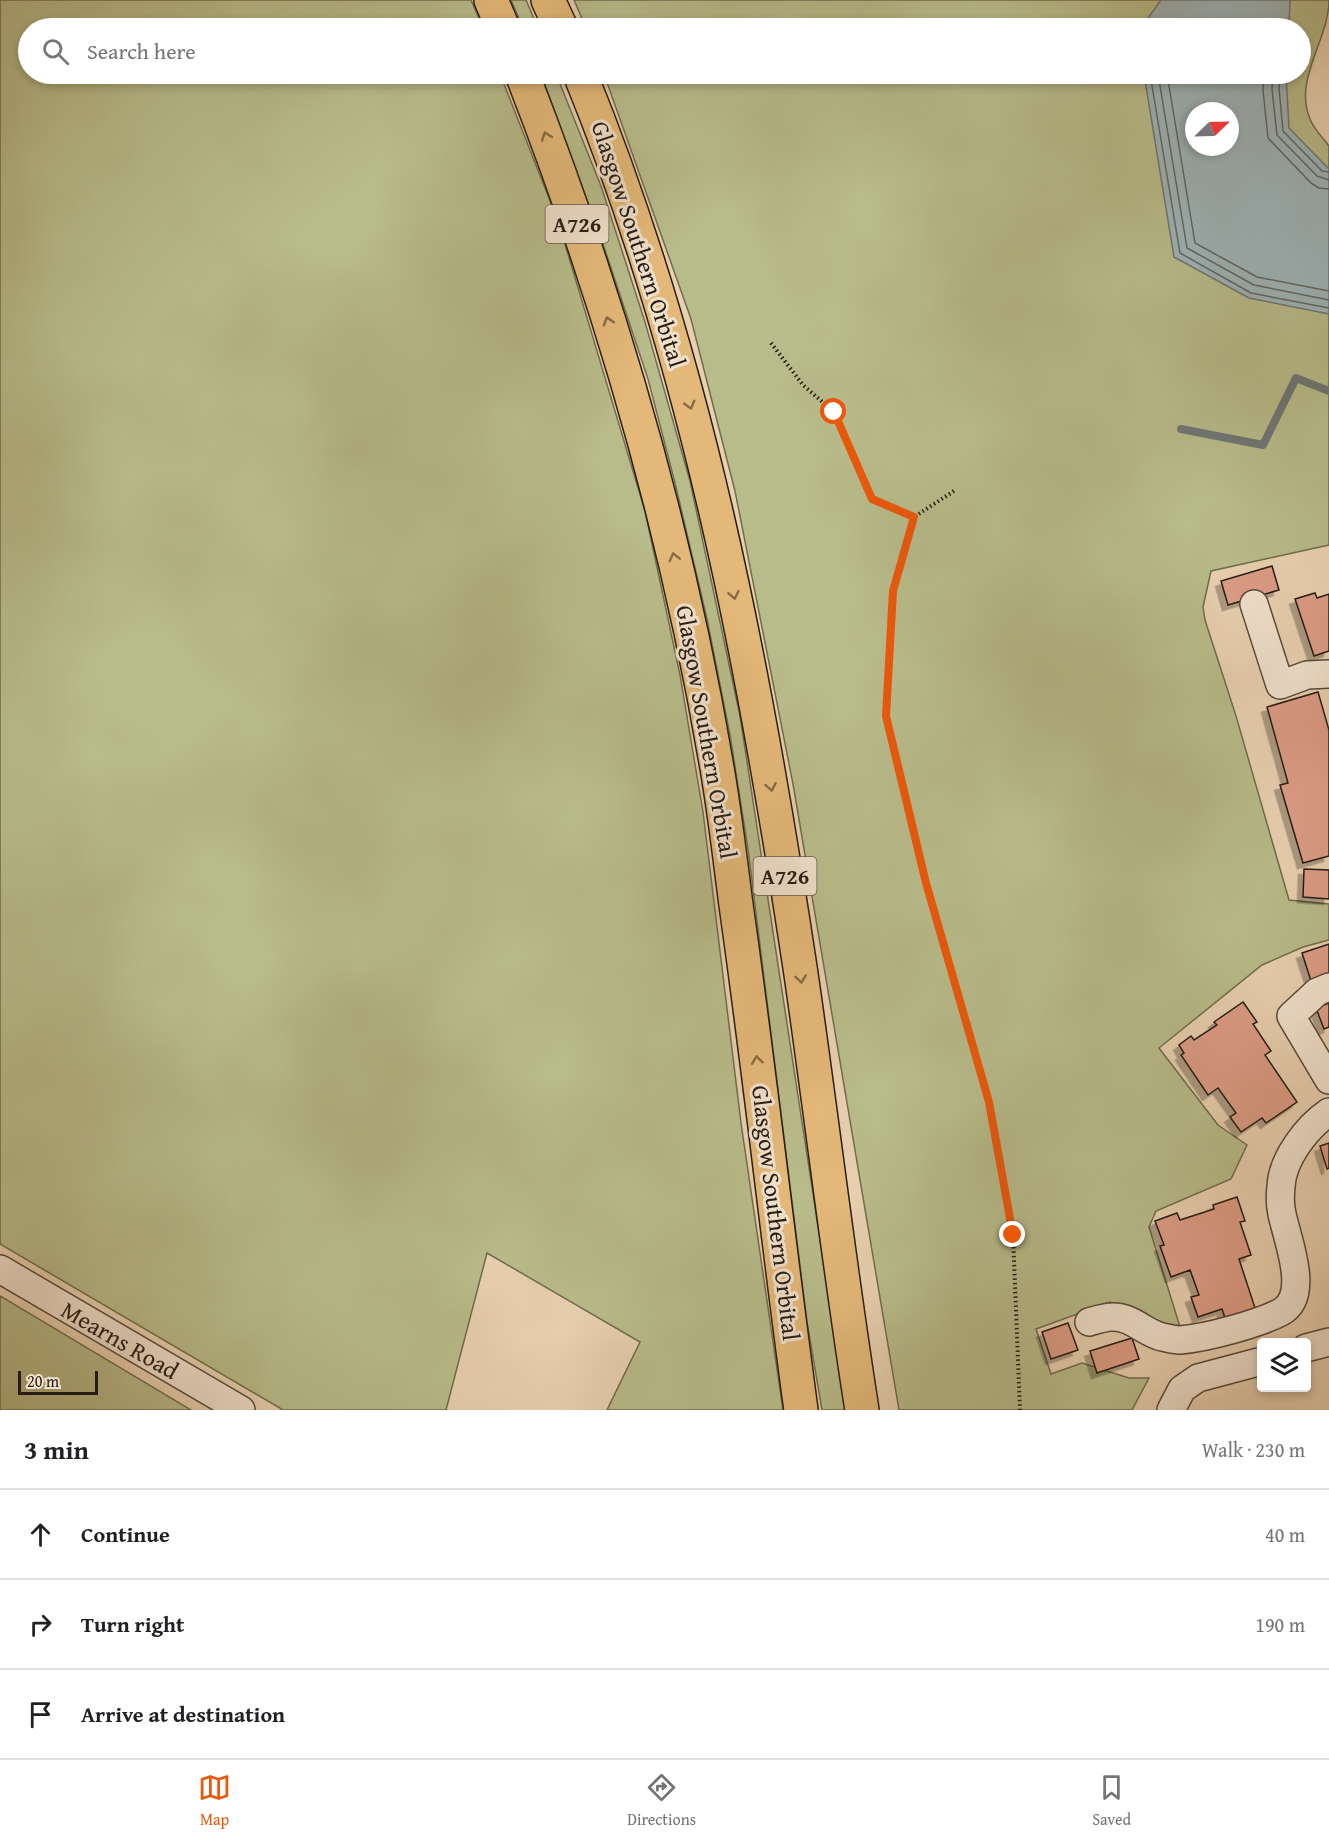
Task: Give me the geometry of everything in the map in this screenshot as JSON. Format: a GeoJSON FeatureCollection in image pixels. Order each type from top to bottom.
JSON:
{"type":"FeatureCollection","features":[{"type":"Feature","properties":{"kind":"highway"},"geometry":{"type":"LineString","coordinates":[[491,0],[499,18]]}},
{"type":"Feature","properties":{"kind":"highway"},"geometry":{"type":"LineString","coordinates":[[548,0],[556,18]]}},
{"type":"Feature","properties":{"kind":"highway","name":"Glasgow Southern Orbital"},"geometry":{"type":"LineString","coordinates":[[526,84],[589,260],[626,377],[653,474],[701,681],[717,770],[747,984],[801,1410]]}},
{"type":"Feature","properties":{"kind":"highway","name":"Glasgow Southern Orbital"},"geometry":{"type":"LineString","coordinates":[[584,84],[639,235],[675,349],[704,457],[736,603],[762,737],[799,963],[862,1410]]}},
{"type":"Feature","properties":{"kind":"street"},"geometry":{"type":"LineString","coordinates":[[1254,604],[1280,685],[1307,675],[1329,674]]}},
{"type":"Feature","properties":{"kind":"street"},"geometry":{"type":"LineString","coordinates":[[1329,987],[1317,992],[1291,1016],[1329,1080]]}},
{"type":"Feature","properties":{"kind":"street"},"geometry":{"type":"LineString","coordinates":[[1089,1322],[1112,1317],[1130,1321],[1158,1336],[1179,1340],[1243,1327],[1283,1311],[1293,1301],[1296,1283],[1294,1260],[1281,1211],[1281,1184],[1289,1157],[1322,1116],[1329,1112]]}},
{"type":"Feature","properties":{"kind":"street","name":"Mearns Road"},"geometry":{"type":"LineString","coordinates":[[0,1269],[241,1410]]}},
{"type":"Feature","properties":{"kind":"street"},"geometry":{"type":"LineString","coordinates":[[1311,1347],[1329,1342]]}},
{"type":"Feature","properties":{"kind":"street"},"geometry":{"type":"LineString","coordinates":[[1171,1410],[1182,1389],[1198,1378],[1257,1362]]}},
{"type":"Feature","properties":{"kind":"path"},"geometry":{"type":"LineString","coordinates":[[771,343],[803,385],[834,412],[872,499],[914,517]]}},
{"type":"Feature","properties":{"kind":"path"},"geometry":{"type":"LineString","coordinates":[[954,491],[914,517],[893,591],[886,716],[926,883],[989,1102],[1013,1235],[1020,1410]]}},
{"type":"Feature","properties":{"kind":"green space"},"geometry":{"type":"Polygon","coordinates":[[[0,0],[471,0],[479,18],[18,18],[18,84],[504,84],[558,221],[645,511],[680,675],[703,812],[741,1123],[783,1410],[607,1410],[640,1342],[487,1253],[446,1410],[283,1410],[0,1244],[0,0]]]}},
{"type":"Feature","properties":{"kind":"green space"},"geometry":{"type":"Polygon","coordinates":[[[511,0],[526,0],[534,18],[519,18],[511,0]]]}},
{"type":"Feature","properties":{"kind":"green space"},"geometry":{"type":"Polygon","coordinates":[[[574,0],[1329,0],[1327,15],[1311,68],[1311,18],[582,18],[574,0]]]}},
{"type":"Feature","properties":{"kind":"green space"},"geometry":{"type":"Polygon","coordinates":[[[545,84],[560,84],[601,186],[645,322],[690,481],[740,716],[846,1410],[822,1410],[807,1322],[748,849],[730,735],[707,619],[648,379],[602,241],[545,84]]]}},
{"type":"Feature","properties":{"kind":"green space"},"geometry":{"type":"Polygon","coordinates":[[[608,84],[1307,84],[1306,104],[1310,119],[1329,146],[1329,545],[1211,571],[1203,607],[1289,900],[1329,904],[1329,940],[1303,947],[1262,965],[1159,1048],[1218,1125],[1247,1145],[1231,1179],[1156,1211],[1149,1227],[1181,1330],[1145,1319],[1110,1302],[1036,1329],[1051,1374],[1082,1363],[1129,1378],[1149,1378],[1132,1410],[899,1410],[793,784],[735,491],[691,319],[608,84]]]}},
{"type":"Feature","properties":{"kind":"green space"},"geometry":{"type":"Polygon","coordinates":[[[0,1296],[191,1410],[0,1410],[0,1296]]]}},
{"type":"Feature","properties":{"kind":"water"},"geometry":{"type":"Polygon","coordinates":[[[1161,0],[1290,0],[1289,18],[1148,18],[1161,0]]]}},
{"type":"Feature","properties":{"kind":"water"},"geometry":{"type":"Polygon","coordinates":[[[1146,84],[1287,84],[1289,128],[1329,169],[1329,314],[1249,298],[1174,257],[1146,84]]]}},
{"type":"Feature","properties":{"kind":"building"},"geometry":{"type":"Polygon","coordinates":[[[1272,566],[1279,590],[1228,605],[1221,581],[1272,566]]]}},
{"type":"Feature","properties":{"kind":"building"},"geometry":{"type":"Polygon","coordinates":[[[1315,593],[1317,598],[1329,594],[1329,651],[1314,656],[1295,599],[1315,593]]]}},
{"type":"Feature","properties":{"kind":"building"},"geometry":{"type":"Polygon","coordinates":[[[1318,692],[1329,730],[1329,856],[1303,863],[1280,785],[1288,783],[1267,707],[1318,692]]]}},
{"type":"Feature","properties":{"kind":"building"},"geometry":{"type":"Polygon","coordinates":[[[1304,869],[1329,870],[1329,899],[1303,897],[1304,869]]]}},
{"type":"Feature","properties":{"kind":"building"},"geometry":{"type":"Polygon","coordinates":[[[1329,944],[1329,975],[1311,981],[1302,953],[1329,944]]]}},
{"type":"Feature","properties":{"kind":"building"},"geometry":{"type":"Polygon","coordinates":[[[1243,1002],[1257,1022],[1253,1024],[1271,1051],[1265,1055],[1297,1102],[1266,1123],[1262,1118],[1241,1132],[1230,1117],[1236,1113],[1218,1088],[1208,1095],[1181,1055],[1184,1053],[1179,1045],[1191,1036],[1194,1040],[1217,1025],[1214,1022],[1243,1002]]]}},
{"type":"Feature","properties":{"kind":"building"},"geometry":{"type":"Polygon","coordinates":[[[1329,1003],[1329,1027],[1324,1029],[1316,1008],[1329,1003]]]}},
{"type":"Feature","properties":{"kind":"building"},"geometry":{"type":"Polygon","coordinates":[[[1329,1143],[1329,1168],[1327,1169],[1320,1146],[1329,1143]]]}},
{"type":"Feature","properties":{"kind":"building"},"geometry":{"type":"Polygon","coordinates":[[[1237,1197],[1245,1221],[1240,1222],[1251,1255],[1239,1259],[1256,1311],[1226,1321],[1222,1309],[1198,1317],[1191,1297],[1199,1295],[1190,1270],[1171,1277],[1160,1246],[1164,1245],[1155,1221],[1177,1213],[1180,1220],[1214,1209],[1213,1205],[1237,1197]]]}},
{"type":"Feature","properties":{"kind":"building"},"geometry":{"type":"Polygon","coordinates":[[[1068,1323],[1078,1350],[1051,1359],[1042,1332],[1068,1323]]]}},
{"type":"Feature","properties":{"kind":"building"},"geometry":{"type":"Polygon","coordinates":[[[1132,1338],[1139,1359],[1097,1373],[1090,1351],[1132,1338]]]}},
{"type":"Feature","properties":{"kind":"waterway"},"geometry":{"type":"LineString","coordinates":[[1181,429],[1263,445],[1296,378],[1329,391]]}},
{"type":"Feature","properties":{"kind":"route"},"geometry":{"type":"LineString","coordinates":[[834,412],[872,499],[914,517],[893,591],[886,716],[948,966],[989,1102],[1013,1235]]}}]}
